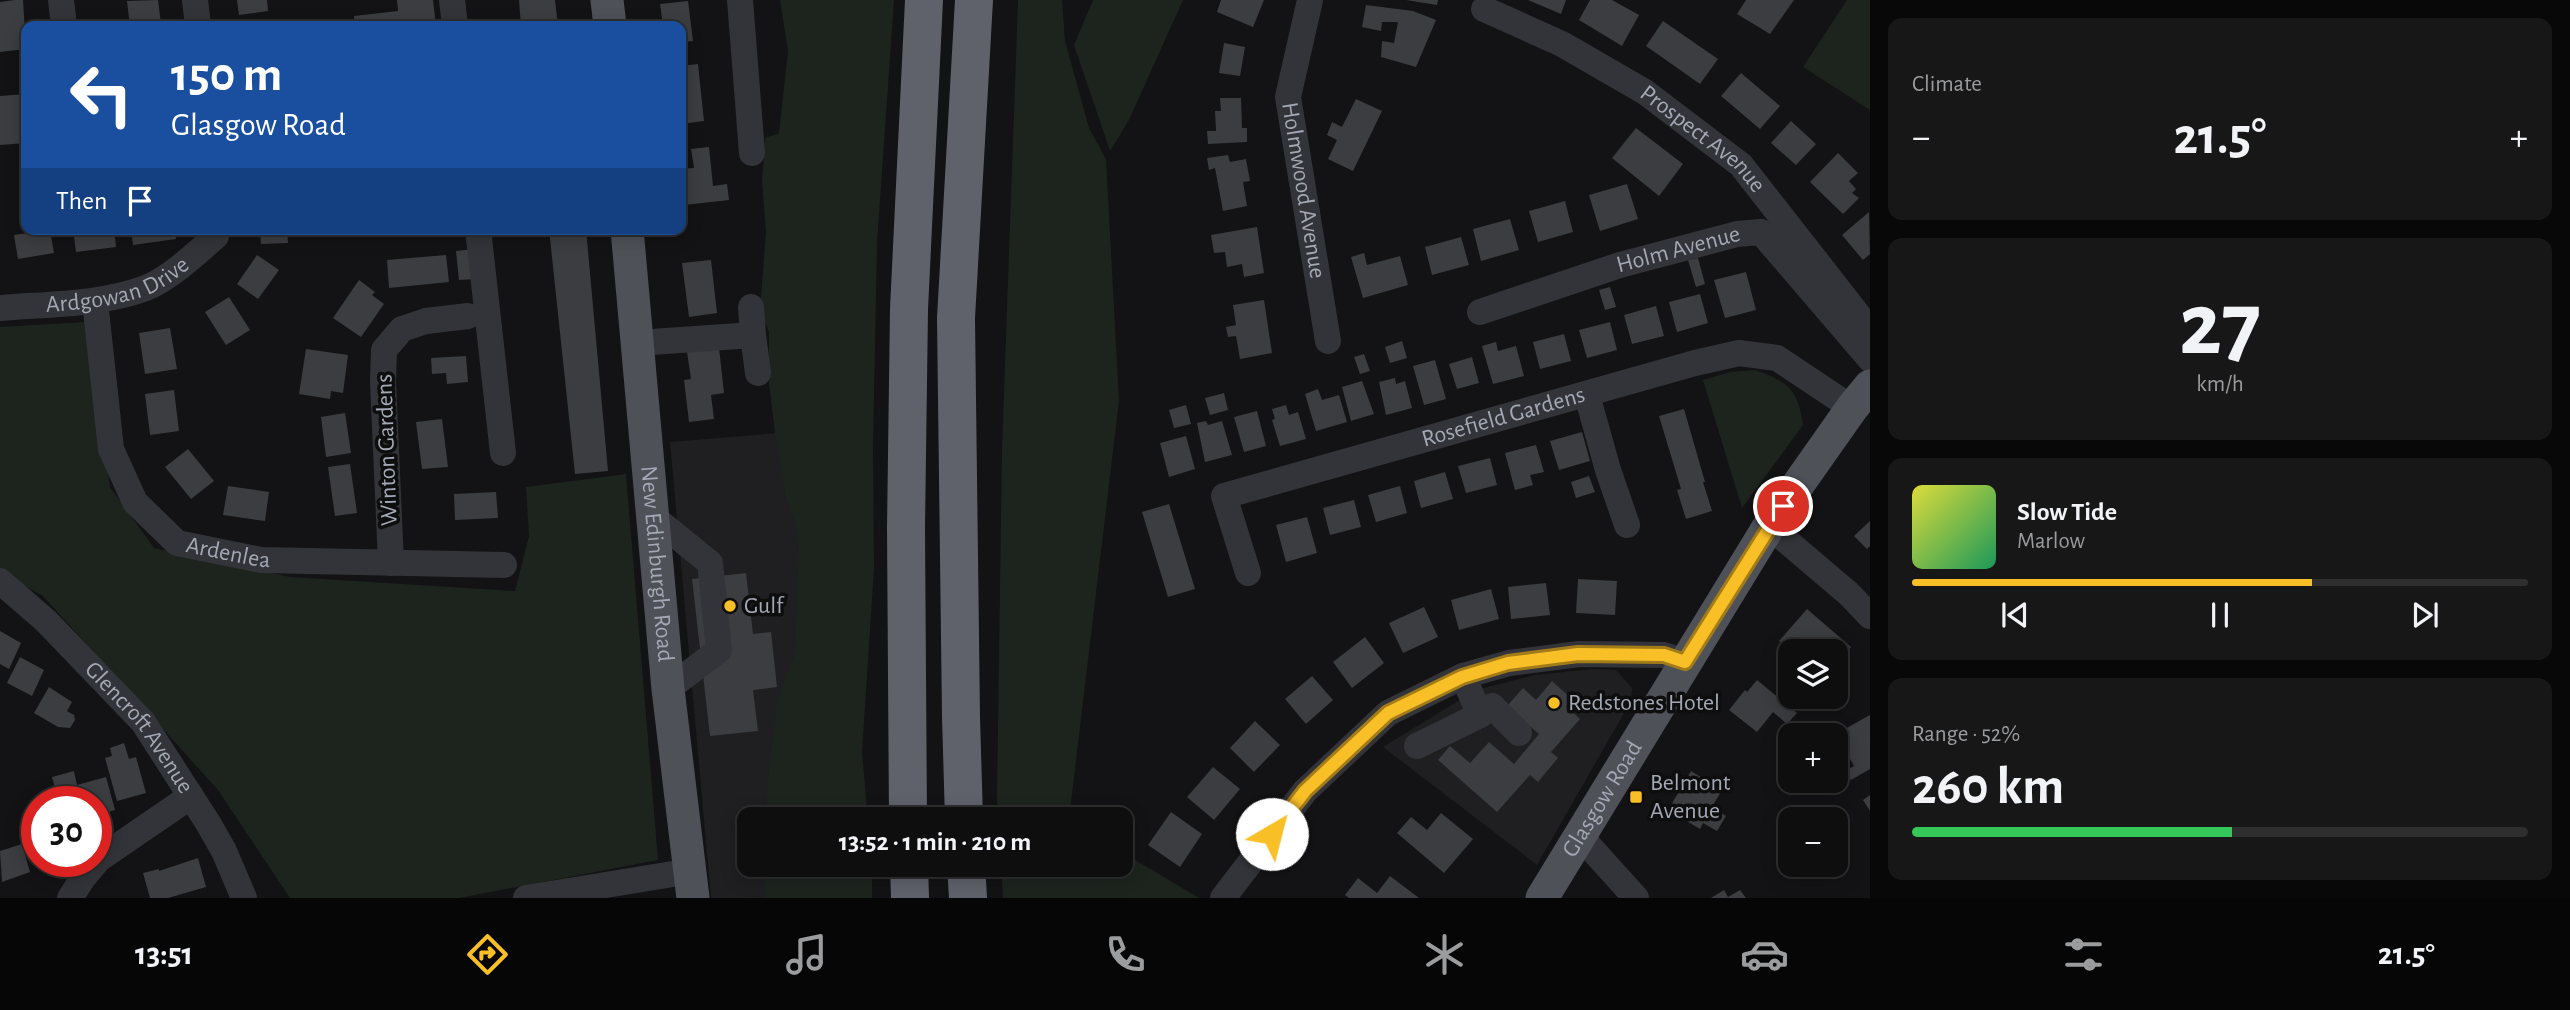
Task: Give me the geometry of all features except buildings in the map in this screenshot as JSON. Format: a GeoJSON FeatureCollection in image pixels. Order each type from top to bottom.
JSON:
{"type":"FeatureCollection","features":[{"type":"Feature","properties":{"kind":"highway"},"geometry":{"type":"LineString","coordinates":[[908,807],[906,528],[909,309],[925,0]]}},
{"type":"Feature","properties":{"kind":"highway"},"geometry":{"type":"LineString","coordinates":[[964,807],[956,318],[974,0]]}},
{"type":"Feature","properties":{"kind":"highway"},"geometry":{"type":"LineString","coordinates":[[909,877],[910,898]]}},
{"type":"Feature","properties":{"kind":"highway"},"geometry":{"type":"LineString","coordinates":[[967,877],[968,898]]}},
{"type":"Feature","properties":{"kind":"main road"},"geometry":{"type":"LineString","coordinates":[[607,0],[609,21]]}},
{"type":"Feature","properties":{"kind":"main road","name":"New Edinburgh Road"},"geometry":{"type":"LineString","coordinates":[[628,235],[668,688],[692,884]]}},
{"type":"Feature","properties":{"kind":"main road","name":"Glasgow Road"},"geometry":{"type":"LineString","coordinates":[[1542,898],[1769,526],[1861,397]]}},
{"type":"Feature","properties":{"kind":"street"},"geometry":{"type":"LineString","coordinates":[[61,0],[63,21]]}},
{"type":"Feature","properties":{"kind":"street"},"geometry":{"type":"LineString","coordinates":[[195,0],[197,21]]}},
{"type":"Feature","properties":{"kind":"street"},"geometry":{"type":"LineString","coordinates":[[452,0],[454,21]]}},
{"type":"Feature","properties":{"kind":"street"},"geometry":{"type":"LineString","coordinates":[[740,0],[752,153]]}},
{"type":"Feature","properties":{"kind":"street","name":"Holmwood Avenue"},"geometry":{"type":"LineString","coordinates":[[1310,0],[1288,97],[1328,341]]}},
{"type":"Feature","properties":{"kind":"street","name":"Prospect Avenue"},"geometry":{"type":"LineString","coordinates":[[1484,9],[1562,44],[1645,92],[1741,166],[1870,330]]}},
{"type":"Feature","properties":{"kind":"street","name":"Holm Avenue"},"geometry":{"type":"LineString","coordinates":[[1480,312],[1620,265],[1737,234],[1761,232],[1870,359]]}},
{"type":"Feature","properties":{"kind":"street","name":"Ardgowan Drive"},"geometry":{"type":"LineString","coordinates":[[0,308],[95,301],[147,287],[194,256],[216,235]]}},
{"type":"Feature","properties":{"kind":"street"},"geometry":{"type":"LineString","coordinates":[[479,235],[503,453]]}},
{"type":"Feature","properties":{"kind":"street","name":"Ardenlea"},"geometry":{"type":"LineString","coordinates":[[95,301],[111,449],[135,502],[177,543],[261,560],[505,565]]}},
{"type":"Feature","properties":{"kind":"street"},"geometry":{"type":"LineString","coordinates":[[751,307],[758,373]]}},
{"type":"Feature","properties":{"kind":"street","name":"Winton Gardens"},"geometry":{"type":"LineString","coordinates":[[391,562],[384,350],[402,329],[426,321],[468,316]]}},
{"type":"Feature","properties":{"kind":"street"},"geometry":{"type":"LineString","coordinates":[[637,343],[753,335]]}},
{"type":"Feature","properties":{"kind":"street","name":"Rosefield Gardens"},"geometry":{"type":"LineString","coordinates":[[1248,573],[1224,496],[1695,363],[1739,353],[1777,358],[1861,397]]}},
{"type":"Feature","properties":{"kind":"street"},"geometry":{"type":"LineString","coordinates":[[1587,395],[1627,525]]}},
{"type":"Feature","properties":{"kind":"street"},"geometry":{"type":"LineString","coordinates":[[652,516],[710,564],[719,650],[668,688]]}},
{"type":"Feature","properties":{"kind":"street"},"geometry":{"type":"LineString","coordinates":[[1769,526],[1849,594],[1870,617]]}},
{"type":"Feature","properties":{"kind":"street","name":"Glencroft Avenue"},"geometry":{"type":"LineString","coordinates":[[0,581],[46,621],[143,722],[224,851],[244,898]]}},
{"type":"Feature","properties":{"kind":"street"},"geometry":{"type":"LineString","coordinates":[[1223,898],[1305,791],[1388,713],[1462,677],[1508,663],[1578,654],[1664,655],[1685,662]]}},
{"type":"Feature","properties":{"kind":"street"},"geometry":{"type":"LineString","coordinates":[[1462,677],[1479,715]]}},
{"type":"Feature","properties":{"kind":"street"},"geometry":{"type":"LineString","coordinates":[[1417,746],[1492,706],[1519,733]]}},
{"type":"Feature","properties":{"kind":"street"},"geometry":{"type":"LineString","coordinates":[[70,898],[99,859],[191,796]]}},
{"type":"Feature","properties":{"kind":"street"},"geometry":{"type":"LineString","coordinates":[[1580,836],[1636,898]]}},
{"type":"Feature","properties":{"kind":"street"},"geometry":{"type":"LineString","coordinates":[[526,898],[692,884]]}},
{"type":"Feature","properties":{"kind":"shaded area"},"geometry":{"type":"Polygon","coordinates":[[[780,0],[894,0],[877,243],[873,447],[874,569],[862,752],[867,807],[767,807],[777,701],[795,653],[799,545],[786,498],[775,433],[769,383],[769,332],[760,310],[766,232],[762,182],[765,138],[779,133],[788,51],[780,0]]]}},
{"type":"Feature","properties":{"kind":"shaded area"},"geometry":{"type":"Polygon","coordinates":[[[1018,0],[1062,0],[1065,41],[1089,128],[1106,159],[1119,401],[1070,807],[997,807],[1002,449],[1018,0]]]}},
{"type":"Feature","properties":{"kind":"shaded area"},"geometry":{"type":"Polygon","coordinates":[[[1093,0],[1183,0],[1129,120],[1110,151],[1074,45],[1093,0]]]}},
{"type":"Feature","properties":{"kind":"shaded area"},"geometry":{"type":"Polygon","coordinates":[[[1847,0],[1870,0],[1870,110],[1803,67],[1847,0]]]}},
{"type":"Feature","properties":{"kind":"shaded area"},"geometry":{"type":"Polygon","coordinates":[[[86,322],[110,487],[154,548],[290,577],[515,591],[529,536],[526,487],[626,474],[658,860],[459,898],[290,898],[218,790],[43,596],[0,572],[0,327],[86,322]]]}},
{"type":"Feature","properties":{"kind":"shaded area"},"geometry":{"type":"Polygon","coordinates":[[[1755,370],[1790,388],[1798,403],[1803,425],[1742,508],[1703,380],[1730,372],[1755,370]]]}},
{"type":"Feature","properties":{"kind":"shaded area"},"geometry":{"type":"Polygon","coordinates":[[[802,431],[798,807],[737,807],[737,877],[797,877],[797,898],[711,898],[670,442],[802,431]]]}},
{"type":"Feature","properties":{"kind":"shaded area"},"geometry":{"type":"Polygon","coordinates":[[[1593,669],[1616,670],[1632,688],[1631,701],[1537,865],[1383,747],[1476,690],[1535,675],[1593,669]]]}},
{"type":"Feature","properties":{"kind":"shaded area"},"geometry":{"type":"Polygon","coordinates":[[[1133,859],[1199,898],[1003,898],[1002,877],[1133,877],[1133,859]]]}},
{"type":"Feature","properties":{"kind":"shaded area"},"geometry":{"type":"Polygon","coordinates":[[[764,877],[872,877],[872,898],[765,898],[764,877]]]}},
{"type":"Feature","properties":{"kind":"place","name":"Gulf"},"geometry":{"type":"Point","coordinates":[730,606]}},
{"type":"Feature","properties":{"kind":"place","name":"Redstones Hotel"},"geometry":{"type":"Point","coordinates":[1554,703]}},
{"type":"Feature","properties":{"kind":"place","name":"Belmont Avenue"},"geometry":{"type":"Point","coordinates":[1636,797]}},
{"type":"Feature","properties":{"kind":"route"},"geometry":{"type":"LineString","coordinates":[[1272,834],[1305,791],[1388,713],[1462,677],[1508,663],[1578,654],[1664,655],[1685,662],[1783,506]]}}]}
